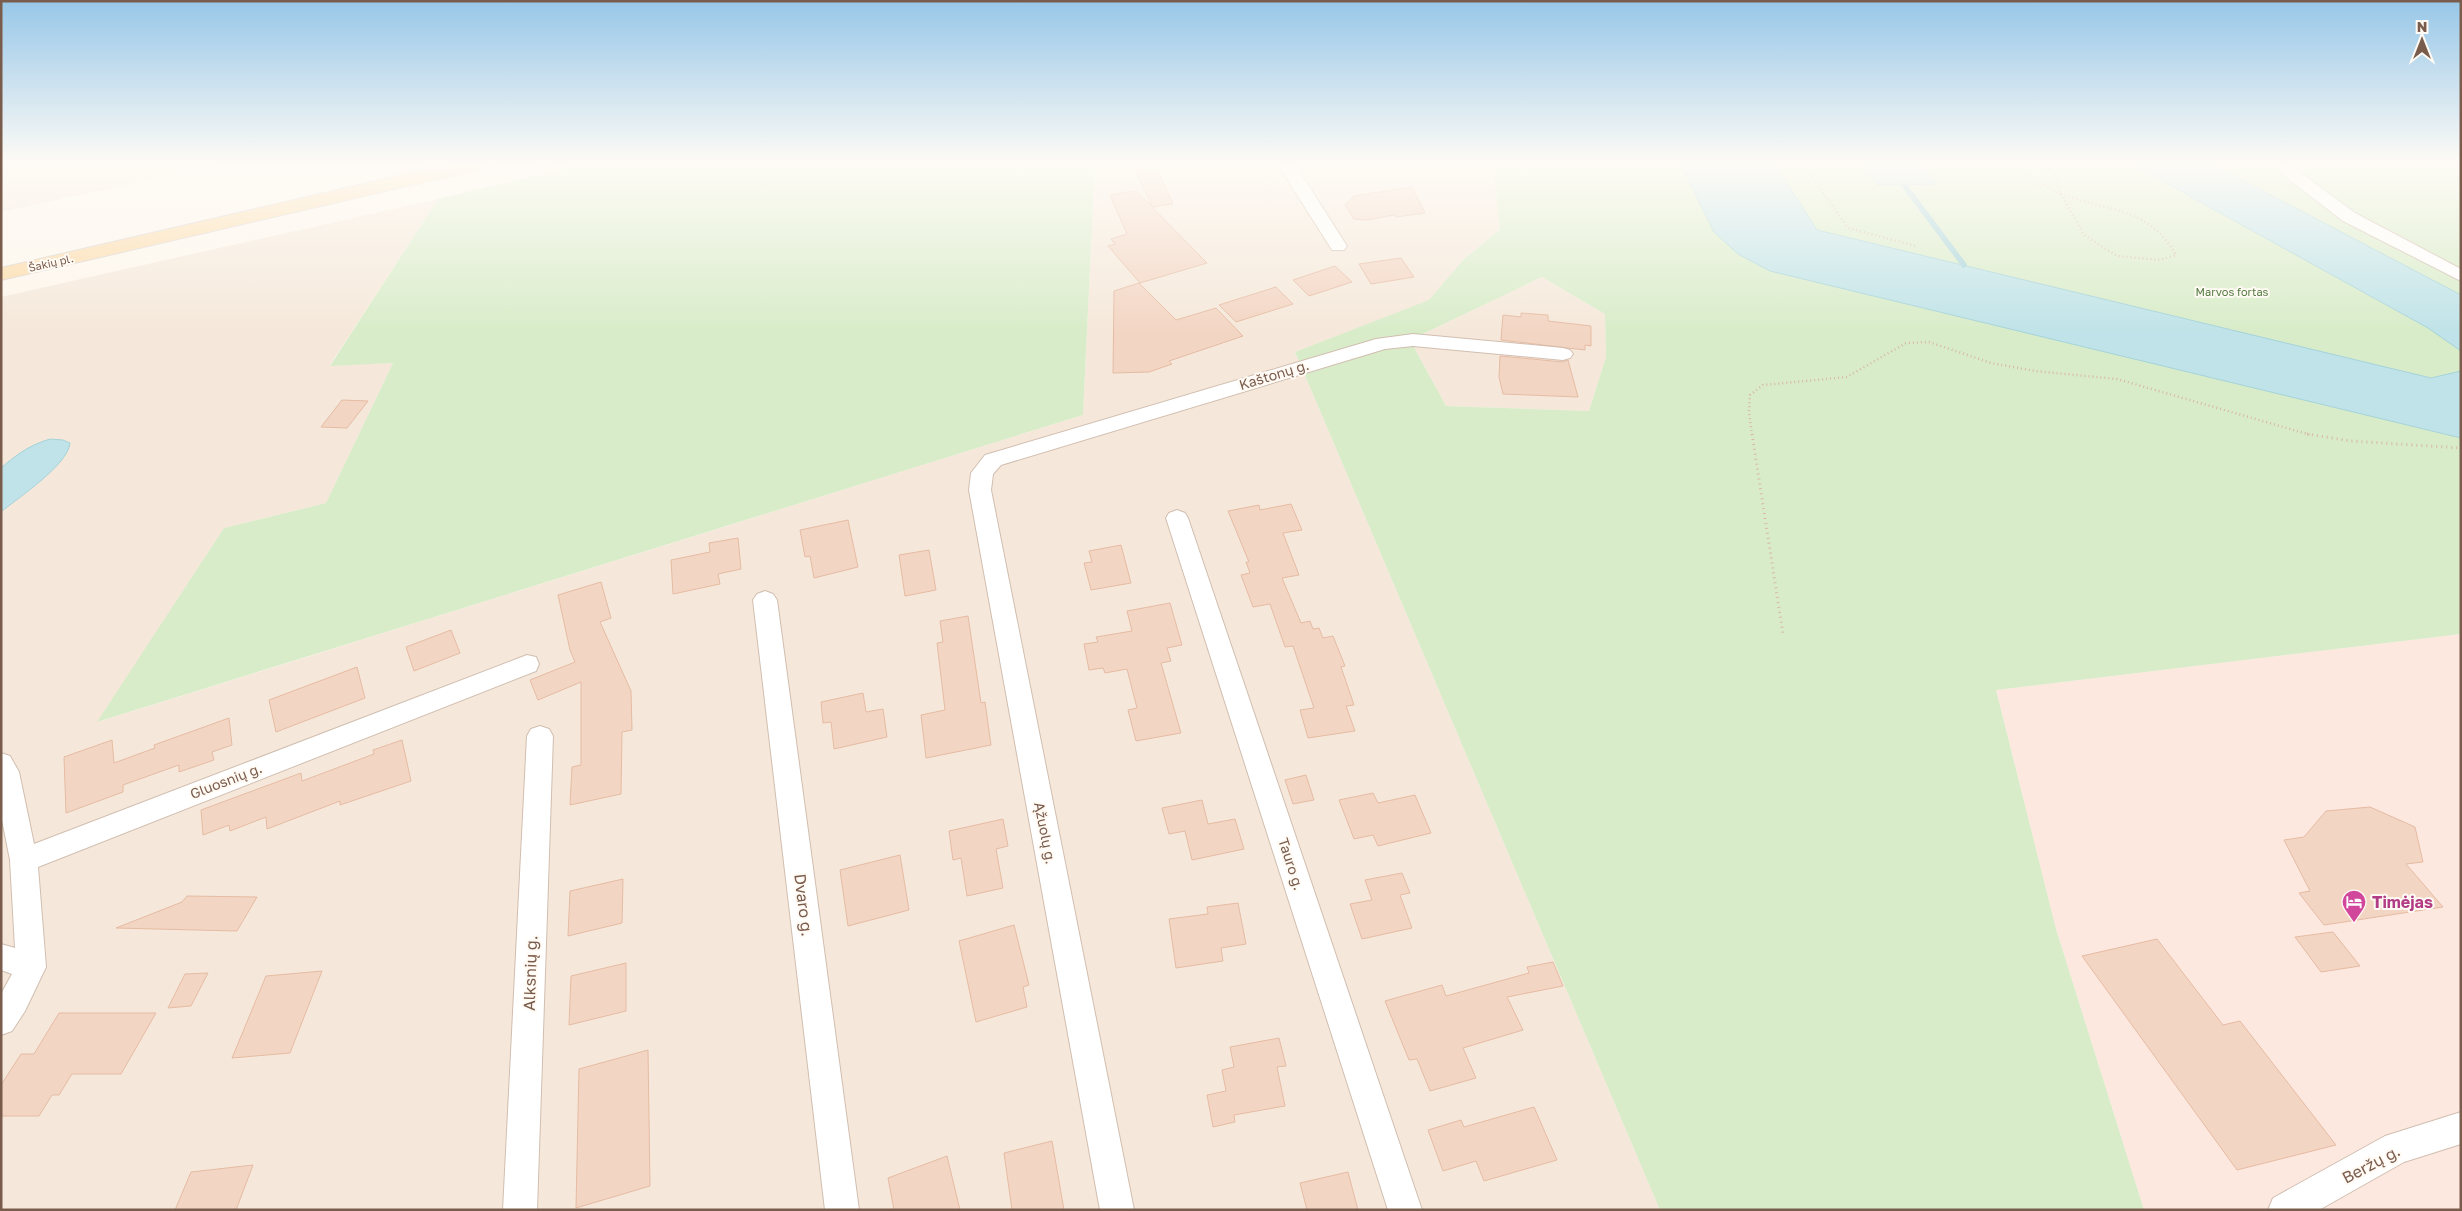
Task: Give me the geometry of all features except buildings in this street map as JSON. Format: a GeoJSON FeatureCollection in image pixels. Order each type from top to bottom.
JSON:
{"type":"FeatureCollection","features":[{"type":"Feature","properties":{"kind":"main road","name":"Šakių pl."},"geometry":{"type":"LineString","coordinates":[[1,274],[239,220]]}},
{"type":"Feature","properties":{"kind":"street"},"geometry":{"type":"LineString","coordinates":[[1321,220],[1338,246]]}},
{"type":"Feature","properties":{"kind":"street"},"geometry":{"type":"LineString","coordinates":[[2354,220],[2461,276]]}},
{"type":"Feature","properties":{"kind":"street","name":"Kaštonų g."},"geometry":{"type":"LineString","coordinates":[[993,460],[1383,343],[1413,340],[1562,354]]}},
{"type":"Feature","properties":{"kind":"street","name":"Ąžuolų g."},"geometry":{"type":"LineString","coordinates":[[993,460],[982,473],[980,490],[1117,1210]]}},
{"type":"Feature","properties":{"kind":"street","name":"Tauro g."},"geometry":{"type":"LineString","coordinates":[[1176,518],[1405,1210]]}},
{"type":"Feature","properties":{"kind":"street","name":"Dvaro g."},"geometry":{"type":"LineString","coordinates":[[765,600],[842,1210]]}},
{"type":"Feature","properties":{"kind":"street","name":"Gluosnių g."},"geometry":{"type":"LineString","coordinates":[[24,860],[527,664]]}},
{"type":"Feature","properties":{"kind":"street","name":"Alksnių g."},"geometry":{"type":"LineString","coordinates":[[520,1210],[540,736]]}},
{"type":"Feature","properties":{"kind":"street"},"geometry":{"type":"LineString","coordinates":[[1,764],[6,772],[24,860],[31,966],[14,1001],[1,1020]]}},
{"type":"Feature","properties":{"kind":"street"},"geometry":{"type":"LineString","coordinates":[[1,957],[31,966]]}},
{"type":"Feature","properties":{"kind":"street","name":"Beržų g."},"geometry":{"type":"LineString","coordinates":[[2285,1210],[2397,1148],[2461,1128]]}},
{"type":"Feature","properties":{"kind":"path"},"geometry":{"type":"LineString","coordinates":[[1842,220],[1848,228],[1916,246]]}},
{"type":"Feature","properties":{"kind":"path"},"geometry":{"type":"LineString","coordinates":[[2075,220],[2084,235],[2117,256],[2160,260],[2176,255],[2166,238],[2142,220]]}},
{"type":"Feature","properties":{"kind":"path"},"geometry":{"type":"LineString","coordinates":[[1783,634],[1755,457],[1749,412],[1750,395],[1763,384],[1847,377],[1906,343],[1929,342],[1991,363],[2035,371],[2117,379],[2315,436],[2341,441],[2428,444],[2461,448]]}},
{"type":"Feature","properties":{"kind":"shaded area"},"geometry":{"type":"Polygon","coordinates":[[[347,220],[425,220],[330,365],[393,363],[326,503],[224,528],[98,722],[1083,415],[1092,220],[1499,220],[1500,229],[1463,260],[1429,301],[1295,352],[1660,1210],[1,1210],[1,297],[347,220]]]}},
{"type":"Feature","properties":{"kind":"shaded area"},"geometry":{"type":"Polygon","coordinates":[[[1542,277],[1605,314],[1606,357],[1589,411],[1446,406],[1410,340],[1542,277]]]}},
{"type":"Feature","properties":{"kind":"shaded area"},"geometry":{"type":"Polygon","coordinates":[[[2461,634],[2461,1210],[2144,1210],[2056,929],[1996,690],[2461,634]]]}},
{"type":"Feature","properties":{"kind":"green space"},"geometry":{"type":"Polygon","coordinates":[[[425,220],[1092,220],[1083,415],[97,722],[224,528],[326,503],[393,363],[330,366],[425,220]]]}},
{"type":"Feature","properties":{"kind":"green space","name":"Marvos fortas"},"geometry":{"type":"Polygon","coordinates":[[[1499,220],[2461,220],[2461,634],[1996,690],[2056,929],[2144,1210],[1660,1210],[1295,352],[1429,300],[1463,260],[1500,229],[1499,220]],[[1542,277],[1410,340],[1446,406],[1589,411],[1606,357],[1605,314],[1542,277]]]}},
{"type":"Feature","properties":{"kind":"water"},"geometry":{"type":"Polygon","coordinates":[[[1708,220],[1810,220],[1817,230],[2431,378],[2461,371],[2461,438],[1770,271],[1738,254],[1714,232],[1708,220]]]}},
{"type":"Feature","properties":{"kind":"water"},"geometry":{"type":"Polygon","coordinates":[[[2232,220],[2317,220],[2461,295],[2461,351],[2428,328],[2232,220]]]}},
{"type":"Feature","properties":{"kind":"water"},"geometry":{"type":"Polygon","coordinates":[[[50,439],[63,440],[70,443],[61,461],[52,471],[1,512],[1,468],[24,450],[50,439]]]}},
{"type":"Feature","properties":{"kind":"waterway"},"geometry":{"type":"LineString","coordinates":[[1930,220],[1964,265]]}},
{"type":"Feature","properties":{"kind":"place","name":"Timėjas"},"geometry":{"type":"Point","coordinates":[2354,923]}}]}
